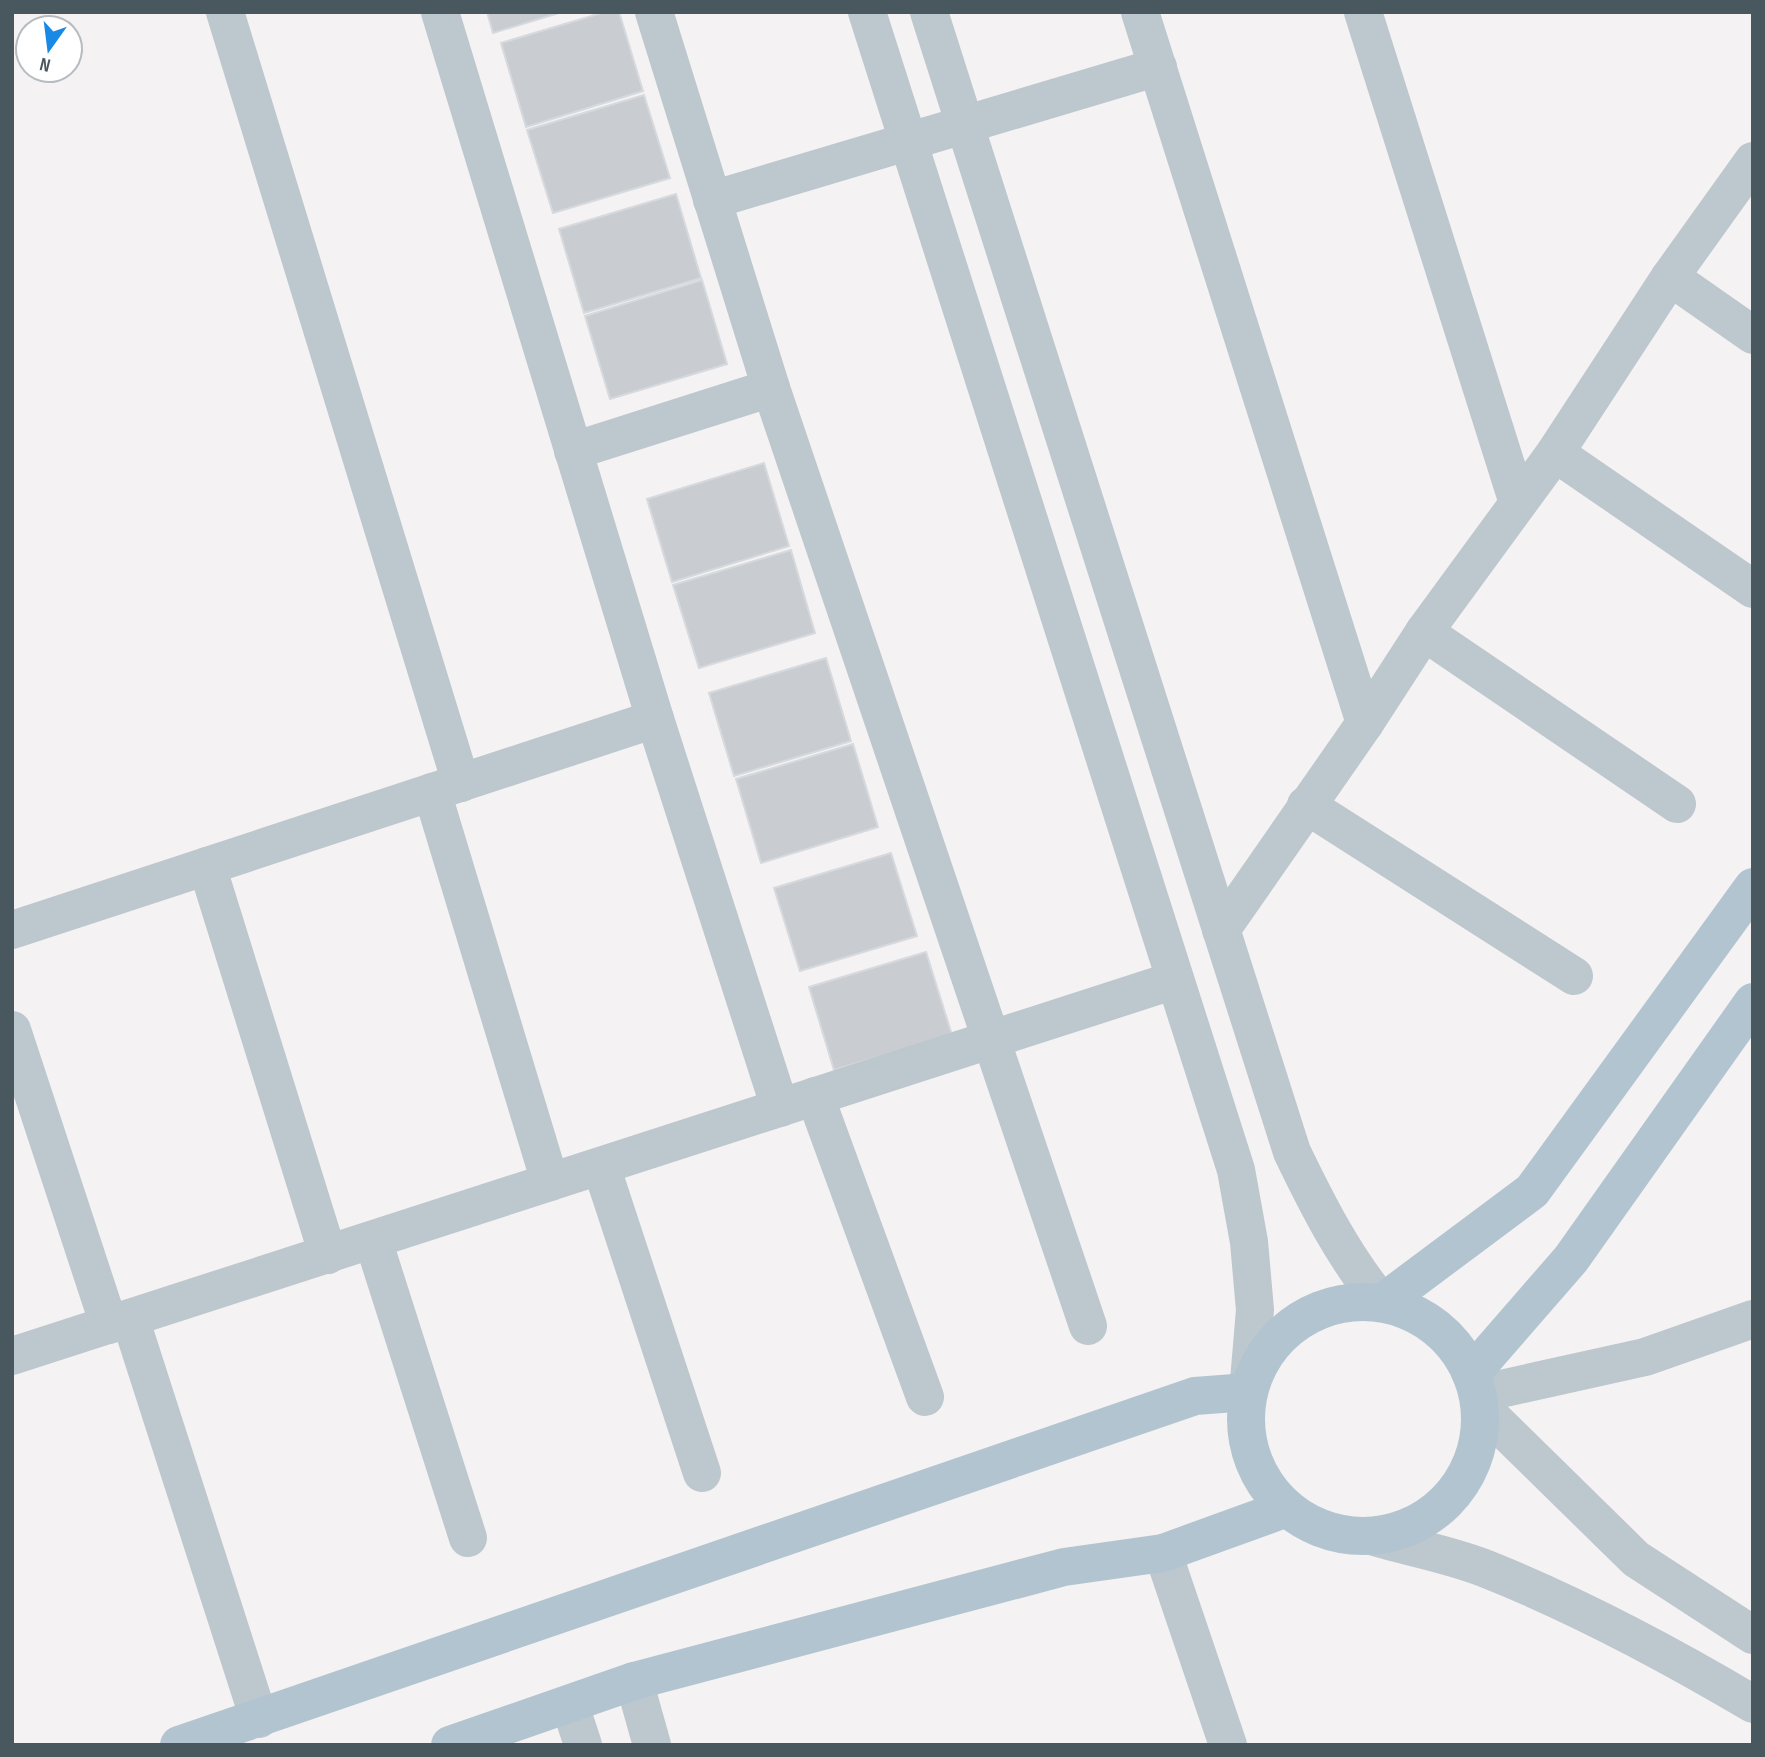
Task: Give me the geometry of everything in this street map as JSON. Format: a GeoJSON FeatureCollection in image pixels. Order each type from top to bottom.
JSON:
{"type":"FeatureCollection","features":[{"type":"Feature","properties":{"kind":"main road"},"geometry":{"type":"LineString","coordinates":[[1382,1303],[1532,1191],[1753,887]]}},
{"type":"Feature","properties":{"kind":"main road"},"geometry":{"type":"LineString","coordinates":[[1476,1391],[1753,1002]]}},
{"type":"Feature","properties":{"kind":"main road"},"geometry":{"type":"LineString","coordinates":[[1346,1303],[1382,1303],[1410,1312],[1436,1327],[1450,1340],[1476,1391],[1478,1444],[1468,1471],[1453,1495],[1425,1519],[1389,1534],[1371,1536],[1326,1531],[1287,1508],[1265,1484],[1251,1455],[1245,1424],[1248,1392],[1266,1352],[1298,1321],[1313,1313],[1346,1303]]}},
{"type":"Feature","properties":{"kind":"main road"},"geometry":{"type":"LineString","coordinates":[[179,1745],[1195,1396],[1248,1392]]}},
{"type":"Feature","properties":{"kind":"main road"},"geometry":{"type":"LineString","coordinates":[[450,1745],[634,1681],[1064,1567],[1163,1553],[1287,1508]]}},
{"type":"Feature","properties":{"kind":"street"},"geometry":{"type":"LineString","coordinates":[[225,12],[447,788],[550,1182]]}},
{"type":"Feature","properties":{"kind":"street"},"geometry":{"type":"LineString","coordinates":[[440,12],[655,719],[798,1102],[925,1397]]}},
{"type":"Feature","properties":{"kind":"street"},"geometry":{"type":"LineString","coordinates":[[654,12],[771,388],[989,1040],[1088,1326]]}},
{"type":"Feature","properties":{"kind":"street"},"geometry":{"type":"LineString","coordinates":[[867,12],[1236,1170],[1249,1242],[1255,1310],[1248,1392]]}},
{"type":"Feature","properties":{"kind":"street"},"geometry":{"type":"LineString","coordinates":[[929,12],[1292,1152],[1321,1213],[1356,1272],[1382,1303]]}},
{"type":"Feature","properties":{"kind":"street"},"geometry":{"type":"LineString","coordinates":[[1140,12],[1365,723]]}},
{"type":"Feature","properties":{"kind":"street"},"geometry":{"type":"LineString","coordinates":[[1363,12],[1518,503]]}},
{"type":"Feature","properties":{"kind":"street"},"geometry":{"type":"LineString","coordinates":[[712,200],[1157,67]]}},
{"type":"Feature","properties":{"kind":"street"},"geometry":{"type":"LineString","coordinates":[[1221,930],[1365,723],[1424,632],[1555,453],[1670,277],[1753,161]]}},
{"type":"Feature","properties":{"kind":"street"},"geometry":{"type":"LineString","coordinates":[[1670,277],[1753,335]]}},
{"type":"Feature","properties":{"kind":"street"},"geometry":{"type":"LineString","coordinates":[[573,451],[771,388]]}},
{"type":"Feature","properties":{"kind":"street"},"geometry":{"type":"LineString","coordinates":[[1555,453],[1753,589]]}},
{"type":"Feature","properties":{"kind":"street"},"geometry":{"type":"LineString","coordinates":[[1424,632],[1678,804]]}},
{"type":"Feature","properties":{"kind":"street"},"geometry":{"type":"LineString","coordinates":[[12,930],[655,719]]}},
{"type":"Feature","properties":{"kind":"street"},"geometry":{"type":"LineString","coordinates":[[1306,805],[1574,976]]}},
{"type":"Feature","properties":{"kind":"street"},"geometry":{"type":"LineString","coordinates":[[207,866],[328,1255]]}},
{"type":"Feature","properties":{"kind":"street"},"geometry":{"type":"LineString","coordinates":[[12,1356],[1175,980]]}},
{"type":"Feature","properties":{"kind":"street"},"geometry":{"type":"LineString","coordinates":[[12,1030],[119,1322],[259,1719]]}},
{"type":"Feature","properties":{"kind":"street"},"geometry":{"type":"LineString","coordinates":[[601,1166],[702,1473]]}},
{"type":"Feature","properties":{"kind":"street"},"geometry":{"type":"LineString","coordinates":[[373,1240],[468,1538]]}},
{"type":"Feature","properties":{"kind":"street"},"geometry":{"type":"LineString","coordinates":[[1476,1391],[1645,1357],[1753,1319]]}},
{"type":"Feature","properties":{"kind":"street"},"geometry":{"type":"LineString","coordinates":[[1476,1391],[1636,1559],[1753,1635]]}},
{"type":"Feature","properties":{"kind":"street"},"geometry":{"type":"LineString","coordinates":[[1371,1536],[1482,1567],[1558,1600],[1701,1673],[1753,1704]]}},
{"type":"Feature","properties":{"kind":"street"},"geometry":{"type":"LineString","coordinates":[[1163,1553],[1228,1745]]}},
{"type":"Feature","properties":{"kind":"street"},"geometry":{"type":"LineString","coordinates":[[634,1681],[652,1745]]}},
{"type":"Feature","properties":{"kind":"street"},"geometry":{"type":"LineString","coordinates":[[570,1705],[583,1745]]}},
{"type":"Feature","properties":{"kind":"building"},"geometry":{"type":"Polygon","coordinates":[[[487,12],[562,12],[493,33],[487,12]]]}},
{"type":"Feature","properties":{"kind":"building"},"geometry":{"type":"Polygon","coordinates":[[[605,12],[619,12],[643,91],[526,127],[501,43],[605,12]]]}},
{"type":"Feature","properties":{"kind":"building"},"geometry":{"type":"Polygon","coordinates":[[[644,95],[670,178],[553,213],[527,130],[644,95]]]}},
{"type":"Feature","properties":{"kind":"building"},"geometry":{"type":"Polygon","coordinates":[[[676,194],[701,278],[584,313],[559,229],[676,194]]]}},
{"type":"Feature","properties":{"kind":"building"},"geometry":{"type":"Polygon","coordinates":[[[702,280],[727,364],[610,399],[585,316],[702,280]]]}},
{"type":"Feature","properties":{"kind":"building"},"geometry":{"type":"Polygon","coordinates":[[[764,463],[789,546],[672,582],[647,499],[764,463]]]}},
{"type":"Feature","properties":{"kind":"building"},"geometry":{"type":"Polygon","coordinates":[[[791,550],[815,633],[699,668],[673,585],[791,550]]]}},
{"type":"Feature","properties":{"kind":"building"},"geometry":{"type":"Polygon","coordinates":[[[826,658],[851,741],[734,776],[709,693],[826,658]]]}},
{"type":"Feature","properties":{"kind":"building"},"geometry":{"type":"Polygon","coordinates":[[[853,744],[878,827],[761,863],[736,779],[853,744]]]}},
{"type":"Feature","properties":{"kind":"building"},"geometry":{"type":"Polygon","coordinates":[[[891,853],[917,936],[800,971],[774,888],[891,853]]]}},
{"type":"Feature","properties":{"kind":"building"},"geometry":{"type":"Polygon","coordinates":[[[926,952],[952,1035],[834,1070],[809,987],[926,952]]]}}]}
